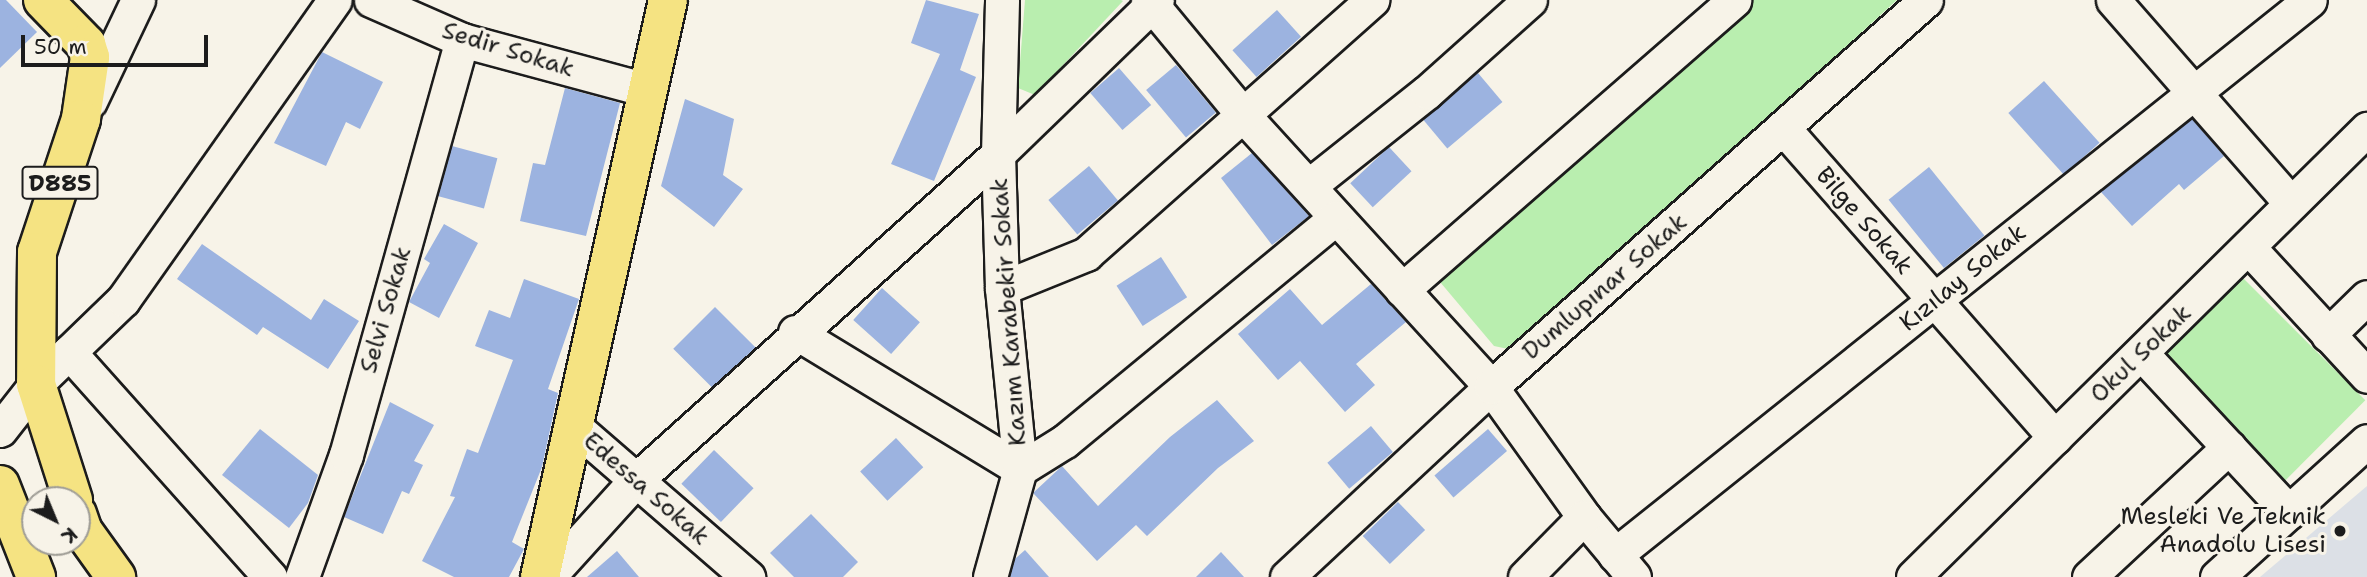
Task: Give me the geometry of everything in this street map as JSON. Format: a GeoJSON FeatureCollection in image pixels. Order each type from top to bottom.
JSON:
{"type":"FeatureCollection","features":[{"type":"Feature","properties":{"kind":"main road","name":"D885"},"geometry":{"type":"LineString","coordinates":[[43,0],[86,44],[90,57],[81,119],[37,252],[36,384],[69,486]]}},
{"type":"Feature","properties":{"kind":"main road"},"geometry":{"type":"LineString","coordinates":[[540,577],[576,428],[668,0]]}},
{"type":"Feature","properties":{"kind":"main road"},"geometry":{"type":"LineString","coordinates":[[0,485],[36,577]]}},
{"type":"Feature","properties":{"kind":"main road"},"geometry":{"type":"LineString","coordinates":[[91,542],[116,577]]}},
{"type":"Feature","properties":{"kind":"street"},"geometry":{"type":"LineString","coordinates":[[81,119],[138,0]]}},
{"type":"Feature","properties":{"kind":"street"},"geometry":{"type":"LineString","coordinates":[[0,430],[36,384],[123,300],[335,0]]}},
{"type":"Feature","properties":{"kind":"street","name":"Sedir Sokak"},"geometry":{"type":"LineString","coordinates":[[371,0],[462,40],[647,90]]}},
{"type":"Feature","properties":{"kind":"street","name":"Kazım Karabekir Sokak"},"geometry":{"type":"LineString","coordinates":[[990,577],[1020,469],[1002,288],[998,154],[1002,0]]}},
{"type":"Feature","properties":{"kind":"street"},"geometry":{"type":"LineString","coordinates":[[1002,288],[1086,254],[1371,0]]}},
{"type":"Feature","properties":{"kind":"street"},"geometry":{"type":"LineString","coordinates":[[1310,185],[1427,92],[1530,0]]}},
{"type":"Feature","properties":{"kind":"street"},"geometry":{"type":"LineString","coordinates":[[1402,290],[1734,0]]}},
{"type":"Feature","properties":{"kind":"street","name":"Dumlupınar Sokak"},"geometry":{"type":"LineString","coordinates":[[1287,577],[1491,387],[1785,130],[1926,0]]}},
{"type":"Feature","properties":{"kind":"street"},"geometry":{"type":"LineString","coordinates":[[2113,0],[2190,93],[2291,203]]}},
{"type":"Feature","properties":{"kind":"street","name":"Kızılay Sokak"},"geometry":{"type":"LineString","coordinates":[[1624,566],[1934,302],[2190,93],[2310,0]]}},
{"type":"Feature","properties":{"kind":"street"},"geometry":{"type":"LineString","coordinates":[[548,577],[635,481],[795,332],[998,154],[1152,2],[1243,115],[1310,185],[1336,218],[1491,387],[1584,517],[1624,566]]}},
{"type":"Feature","properties":{"kind":"street","name":"Selvi Sokak"},"geometry":{"type":"LineString","coordinates":[[302,577],[346,455],[462,40]]}},
{"type":"Feature","properties":{"kind":"street","name":"Okul Sokak"},"geometry":{"type":"LineString","coordinates":[[1913,577],[2142,354],[2367,129]]}},
{"type":"Feature","properties":{"kind":"street","name":"Bilge Sokak"},"geometry":{"type":"LineString","coordinates":[[1785,130],[2055,437]]}},
{"type":"Feature","properties":{"kind":"street"},"geometry":{"type":"LineString","coordinates":[[795,332],[1020,469],[1065,441],[1336,218]]}},
{"type":"Feature","properties":{"kind":"street"},"geometry":{"type":"LineString","coordinates":[[2249,248],[2367,376]]}},
{"type":"Feature","properties":{"kind":"street"},"geometry":{"type":"LineString","coordinates":[[2328,335],[2367,297]]}},
{"type":"Feature","properties":{"kind":"street"},"geometry":{"type":"LineString","coordinates":[[69,352],[270,577]]}},
{"type":"Feature","properties":{"kind":"street"},"geometry":{"type":"LineString","coordinates":[[2142,354],[2289,512]]}},
{"type":"Feature","properties":{"kind":"street","name":"Edessa Sokak"},"geometry":{"type":"LineString","coordinates":[[576,428],[748,577]]}},
{"type":"Feature","properties":{"kind":"street"},"geometry":{"type":"LineString","coordinates":[[2217,577],[2367,441]]}},
{"type":"Feature","properties":{"kind":"street"},"geometry":{"type":"LineString","coordinates":[[2089,577],[2229,447]]}},
{"type":"Feature","properties":{"kind":"street"},"geometry":{"type":"LineString","coordinates":[[1525,577],[1584,517]]}},
{"type":"Feature","properties":{"kind":"shaded area","name":"Mesleki Ve Teknik Anadolu Lisesi"},"geometry":{"type":"Polygon","coordinates":[[[2367,486],[2367,577],[2260,577],[2367,486]]]}},
{"type":"Feature","properties":{"kind":"green space"},"geometry":{"type":"Polygon","coordinates":[[[1025,0],[1123,1],[1035,95],[1018,88],[1025,0]]]}},
{"type":"Feature","properties":{"kind":"green space"},"geometry":{"type":"Polygon","coordinates":[[[1750,0],[1897,0],[1513,350],[1494,346],[1435,276],[1750,0]]]}},
{"type":"Feature","properties":{"kind":"green space"},"geometry":{"type":"Polygon","coordinates":[[[2243,278],[2365,400],[2284,482],[2162,359],[2243,278]]]}},
{"type":"Feature","properties":{"kind":"building"},"geometry":{"type":"Polygon","coordinates":[[[0,0],[6,0],[37,32],[0,68],[0,0]]]}},
{"type":"Feature","properties":{"kind":"building"},"geometry":{"type":"Polygon","coordinates":[[[926,0],[979,14],[960,70],[976,77],[934,181],[891,164],[940,54],[911,43],[926,0]]]}},
{"type":"Feature","properties":{"kind":"building"},"geometry":{"type":"Polygon","coordinates":[[[1277,10],[1301,37],[1257,77],[1232,50],[1277,10]]]}},
{"type":"Feature","properties":{"kind":"building"},"geometry":{"type":"Polygon","coordinates":[[[322,52],[383,82],[360,129],[346,122],[326,166],[274,143],[322,52]]]}},
{"type":"Feature","properties":{"kind":"building"},"geometry":{"type":"Polygon","coordinates":[[[1176,65],[1216,112],[1186,138],[1146,90],[1176,65]]]}},
{"type":"Feature","properties":{"kind":"building"},"geometry":{"type":"Polygon","coordinates":[[[1119,68],[1151,105],[1122,130],[1090,93],[1119,68]]]}},
{"type":"Feature","properties":{"kind":"building"},"geometry":{"type":"Polygon","coordinates":[[[1478,73],[1502,102],[1447,148],[1423,119],[1478,73]]]}},
{"type":"Feature","properties":{"kind":"building"},"geometry":{"type":"Polygon","coordinates":[[[2044,81],[2100,143],[2064,175],[2008,113],[2044,81]]]}},
{"type":"Feature","properties":{"kind":"building"},"geometry":{"type":"Polygon","coordinates":[[[565,88],[620,103],[586,236],[520,221],[533,163],[545,165],[565,88]]]}},
{"type":"Feature","properties":{"kind":"building"},"geometry":{"type":"Polygon","coordinates":[[[685,99],[734,119],[723,175],[743,189],[714,227],[661,186],[685,99]]]}},
{"type":"Feature","properties":{"kind":"building"},"geometry":{"type":"Polygon","coordinates":[[[2192,119],[2224,156],[2184,190],[2179,184],[2132,226],[2101,192],[2192,119]]]}},
{"type":"Feature","properties":{"kind":"building"},"geometry":{"type":"Polygon","coordinates":[[[452,146],[497,158],[484,208],[439,196],[452,146]]]}},
{"type":"Feature","properties":{"kind":"building"},"geometry":{"type":"Polygon","coordinates":[[[1389,147],[1412,171],[1373,207],[1350,183],[1389,147]]]}},
{"type":"Feature","properties":{"kind":"building"},"geometry":{"type":"Polygon","coordinates":[[[1252,153],[1309,216],[1272,245],[1221,178],[1252,153]]]}},
{"type":"Feature","properties":{"kind":"building"},"geometry":{"type":"Polygon","coordinates":[[[1089,166],[1118,200],[1077,235],[1048,200],[1089,166]]]}},
{"type":"Feature","properties":{"kind":"building"},"geometry":{"type":"Polygon","coordinates":[[[1929,167],[1984,235],[1944,268],[1889,200],[1929,167]]]}},
{"type":"Feature","properties":{"kind":"building"},"geometry":{"type":"Polygon","coordinates":[[[444,224],[478,243],[439,318],[409,302],[430,263],[424,259],[444,224]]]}},
{"type":"Feature","properties":{"kind":"building"},"geometry":{"type":"Polygon","coordinates":[[[202,244],[311,320],[324,299],[359,321],[328,369],[263,327],[257,335],[177,279],[202,244]]]}},
{"type":"Feature","properties":{"kind":"building"},"geometry":{"type":"Polygon","coordinates":[[[1161,257],[1187,297],[1143,326],[1117,286],[1161,257]]]}},
{"type":"Feature","properties":{"kind":"building"},"geometry":{"type":"Polygon","coordinates":[[[524,279],[579,299],[548,389],[558,393],[542,467],[512,542],[524,549],[509,577],[454,577],[422,561],[455,497],[450,496],[467,449],[478,453],[513,360],[475,346],[489,310],[510,318],[524,279]]]}},
{"type":"Feature","properties":{"kind":"building"},"geometry":{"type":"Polygon","coordinates":[[[1371,284],[1406,322],[1356,364],[1375,385],[1345,412],[1300,361],[1278,380],[1238,334],[1290,289],[1322,325],[1371,284]]]}},
{"type":"Feature","properties":{"kind":"building"},"geometry":{"type":"Polygon","coordinates":[[[882,288],[920,322],[891,354],[853,320],[882,288]]]}},
{"type":"Feature","properties":{"kind":"building"},"geometry":{"type":"Polygon","coordinates":[[[715,307],[755,347],[714,389],[673,349],[715,307]]]}},
{"type":"Feature","properties":{"kind":"building"},"geometry":{"type":"Polygon","coordinates":[[[1217,400],[1254,441],[1218,468],[1147,536],[1136,525],[1097,561],[1033,493],[1062,466],[1098,506],[1170,437],[1217,400]]]}},
{"type":"Feature","properties":{"kind":"building"},"geometry":{"type":"Polygon","coordinates":[[[390,402],[434,425],[414,461],[423,465],[409,494],[402,491],[383,534],[344,517],[390,402]]]}},
{"type":"Feature","properties":{"kind":"building"},"geometry":{"type":"Polygon","coordinates":[[[1371,426],[1393,452],[1349,489],[1327,463],[1371,426]]]}},
{"type":"Feature","properties":{"kind":"building"},"geometry":{"type":"Polygon","coordinates":[[[260,429],[318,475],[308,503],[289,528],[222,475],[260,429]]]}},
{"type":"Feature","properties":{"kind":"building"},"geometry":{"type":"Polygon","coordinates":[[[1488,429],[1507,451],[1453,497],[1434,476],[1488,429]]]}},
{"type":"Feature","properties":{"kind":"building"},"geometry":{"type":"Polygon","coordinates":[[[896,438],[923,467],[887,501],[860,471],[896,438]]]}},
{"type":"Feature","properties":{"kind":"building"},"geometry":{"type":"Polygon","coordinates":[[[714,450],[754,488],[721,522],[681,484],[714,450]]]}},
{"type":"Feature","properties":{"kind":"building"},"geometry":{"type":"Polygon","coordinates":[[[1398,502],[1425,530],[1390,564],[1363,536],[1398,502]]]}},
{"type":"Feature","properties":{"kind":"building"},"geometry":{"type":"Polygon","coordinates":[[[811,514],[858,562],[843,577],[794,577],[770,553],[811,514]]]}},
{"type":"Feature","properties":{"kind":"building"},"geometry":{"type":"Polygon","coordinates":[[[1025,550],[1049,577],[1010,577],[1015,559],[1025,550]]]}},
{"type":"Feature","properties":{"kind":"building"},"geometry":{"type":"Polygon","coordinates":[[[617,551],[639,577],[587,577],[617,551]]]}},
{"type":"Feature","properties":{"kind":"building"},"geometry":{"type":"Polygon","coordinates":[[[1221,552],[1244,577],[1196,577],[1221,552]]]}},
{"type":"Feature","properties":{"kind":"place","name":"Mesleki Ve Teknik Anadolu Lisesi"},"geometry":{"type":"Point","coordinates":[2340,531]}}]}
